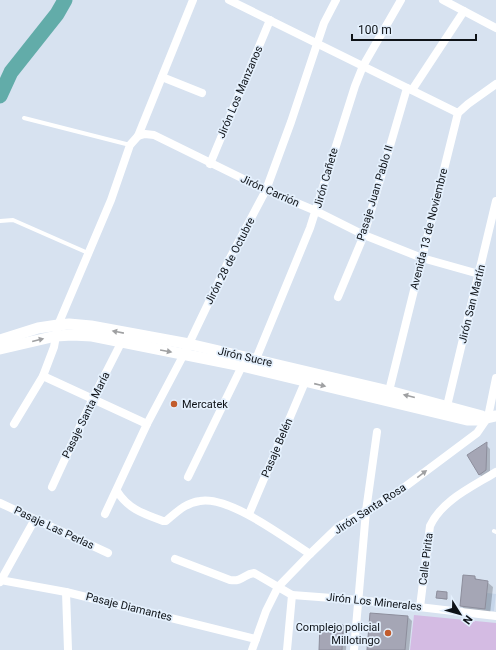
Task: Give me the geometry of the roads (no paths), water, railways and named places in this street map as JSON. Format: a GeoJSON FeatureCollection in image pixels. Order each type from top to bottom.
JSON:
{"type":"FeatureCollection","features":[{"type":"Feature","properties":{"kind":"street"},"geometry":{"type":"LineString","coordinates":[[14,424],[43,376],[54,347],[57,331],[88,254],[112,200],[130,145],[138,136],[193,0]]}},
{"type":"Feature","properties":{"kind":"street"},"geometry":{"type":"LineString","coordinates":[[229,0],[458,113],[496,84]]}},
{"type":"Feature","properties":{"kind":"street","name":"Jirón 28 de Octubre"},"geometry":{"type":"LineString","coordinates":[[105,514],[117,491],[146,424],[187,349],[230,258],[266,190],[292,122],[324,23],[336,0]]}},
{"type":"Feature","properties":{"kind":"street","name":"Jirón Cañete"},"geometry":{"type":"LineString","coordinates":[[256,359],[316,211],[340,131],[363,66],[401,0]]}},
{"type":"Feature","properties":{"kind":"street"},"geometry":{"type":"LineString","coordinates":[[442,0],[457,3],[464,11],[495,25]]}},
{"type":"Feature","properties":{"kind":"street","name":"Pasaje Juan Pablo II"},"geometry":{"type":"LineString","coordinates":[[338,297],[364,235],[410,89],[464,11]]}},
{"type":"Feature","properties":{"kind":"street","name":"Jirón Los Manzanos"},"geometry":{"type":"LineString","coordinates":[[210,164],[270,20]]}},
{"type":"Feature","properties":{"kind":"street"},"geometry":{"type":"LineString","coordinates":[[162,77],[202,93]]}},
{"type":"Feature","properties":{"kind":"street","name":"Avenida 13 de Noviembre"},"geometry":{"type":"LineString","coordinates":[[389,391],[458,113]]}},
{"type":"Feature","properties":{"kind":"street","name":"Jirón Carrión"},"geometry":{"type":"LineString","coordinates":[[138,136],[145,134],[154,135],[210,164],[316,211],[364,235],[422,258],[479,274]]}},
{"type":"Feature","properties":{"kind":"street","name":"Jirón San Martín"},"geometry":{"type":"LineString","coordinates":[[446,406],[496,202]]}},
{"type":"Feature","properties":{"kind":"street","name":"Jirón Sucre"},"geometry":{"type":"LineString","coordinates":[[0,349],[57,331],[69,324],[91,326],[187,349],[242,366],[304,382],[392,401],[467,420],[477,420],[492,416]]}},
{"type":"Feature","properties":{"kind":"street","name":"Jirón Sucre"},"geometry":{"type":"LineString","coordinates":[[0,340],[38,328],[72,335],[92,336],[122,343],[187,349],[256,359],[492,416]]}},
{"type":"Feature","properties":{"kind":"street","name":"Pasaje Santa María"},"geometry":{"type":"LineString","coordinates":[[52,487],[93,398],[122,343]]}},
{"type":"Feature","properties":{"kind":"street"},"geometry":{"type":"LineString","coordinates":[[188,477],[242,366]]}},
{"type":"Feature","properties":{"kind":"street"},"geometry":{"type":"LineString","coordinates":[[43,376],[146,424]]}},
{"type":"Feature","properties":{"kind":"street","name":"Jirón Santa Rosa"},"geometry":{"type":"LineString","coordinates":[[252,650],[266,611],[278,587],[338,527],[398,492],[477,433],[492,416],[496,378]]}},
{"type":"Feature","properties":{"kind":"street","name":"Pasaje Belén"},"geometry":{"type":"LineString","coordinates":[[249,514],[304,382]]}},
{"type":"Feature","properties":{"kind":"street"},"geometry":{"type":"LineString","coordinates":[[354,650],[366,511],[376,432]]}},
{"type":"Feature","properties":{"kind":"street","name":"Calle Pirita"},"geometry":{"type":"LineString","coordinates":[[420,607],[430,526],[434,518],[445,504],[496,472]]}},
{"type":"Feature","properties":{"kind":"street"},"geometry":{"type":"LineString","coordinates":[[117,491],[130,507],[163,521],[166,521],[183,506],[200,501],[217,502],[249,514],[310,554]]}},
{"type":"Feature","properties":{"kind":"street","name":"Pasaje Las Perlas"},"geometry":{"type":"LineString","coordinates":[[0,503],[108,553]]}},
{"type":"Feature","properties":{"kind":"street"},"geometry":{"type":"LineString","coordinates":[[0,581],[35,519]]}},
{"type":"Feature","properties":{"kind":"street","name":"Jirón Los Minerales"},"geometry":{"type":"LineString","coordinates":[[175,559],[230,580],[239,580],[251,573],[254,573],[292,594],[359,600],[496,616]]}},
{"type":"Feature","properties":{"kind":"street","name":"Pasaje Diamantes"},"geometry":{"type":"LineString","coordinates":[[0,581],[66,592],[256,639]]}},
{"type":"Feature","properties":{"kind":"street"},"geometry":{"type":"LineString","coordinates":[[66,592],[68,650]]}},
{"type":"Feature","properties":{"kind":"street"},"geometry":{"type":"LineString","coordinates":[[287,650],[292,594]]}},
{"type":"Feature","properties":{"kind":"lane"},"geometry":{"type":"LineString","coordinates":[[24,118],[130,145]]}},
{"type":"Feature","properties":{"kind":"lane"},"geometry":{"type":"LineString","coordinates":[[0,221],[13,220],[88,254]]}},
{"type":"Feature","properties":{"kind":"waterway"},"geometry":{"type":"LineString","coordinates":[[0,96],[11,72],[57,14],[65,0]]}},
{"type":"Feature","properties":{"kind":"place","name":"Mercatek"},"geometry":{"type":"Point","coordinates":[174,404]}},
{"type":"Feature","properties":{"kind":"place","name":"Complejo policial Millotingo"},"geometry":{"type":"Point","coordinates":[388,633]}}]}
